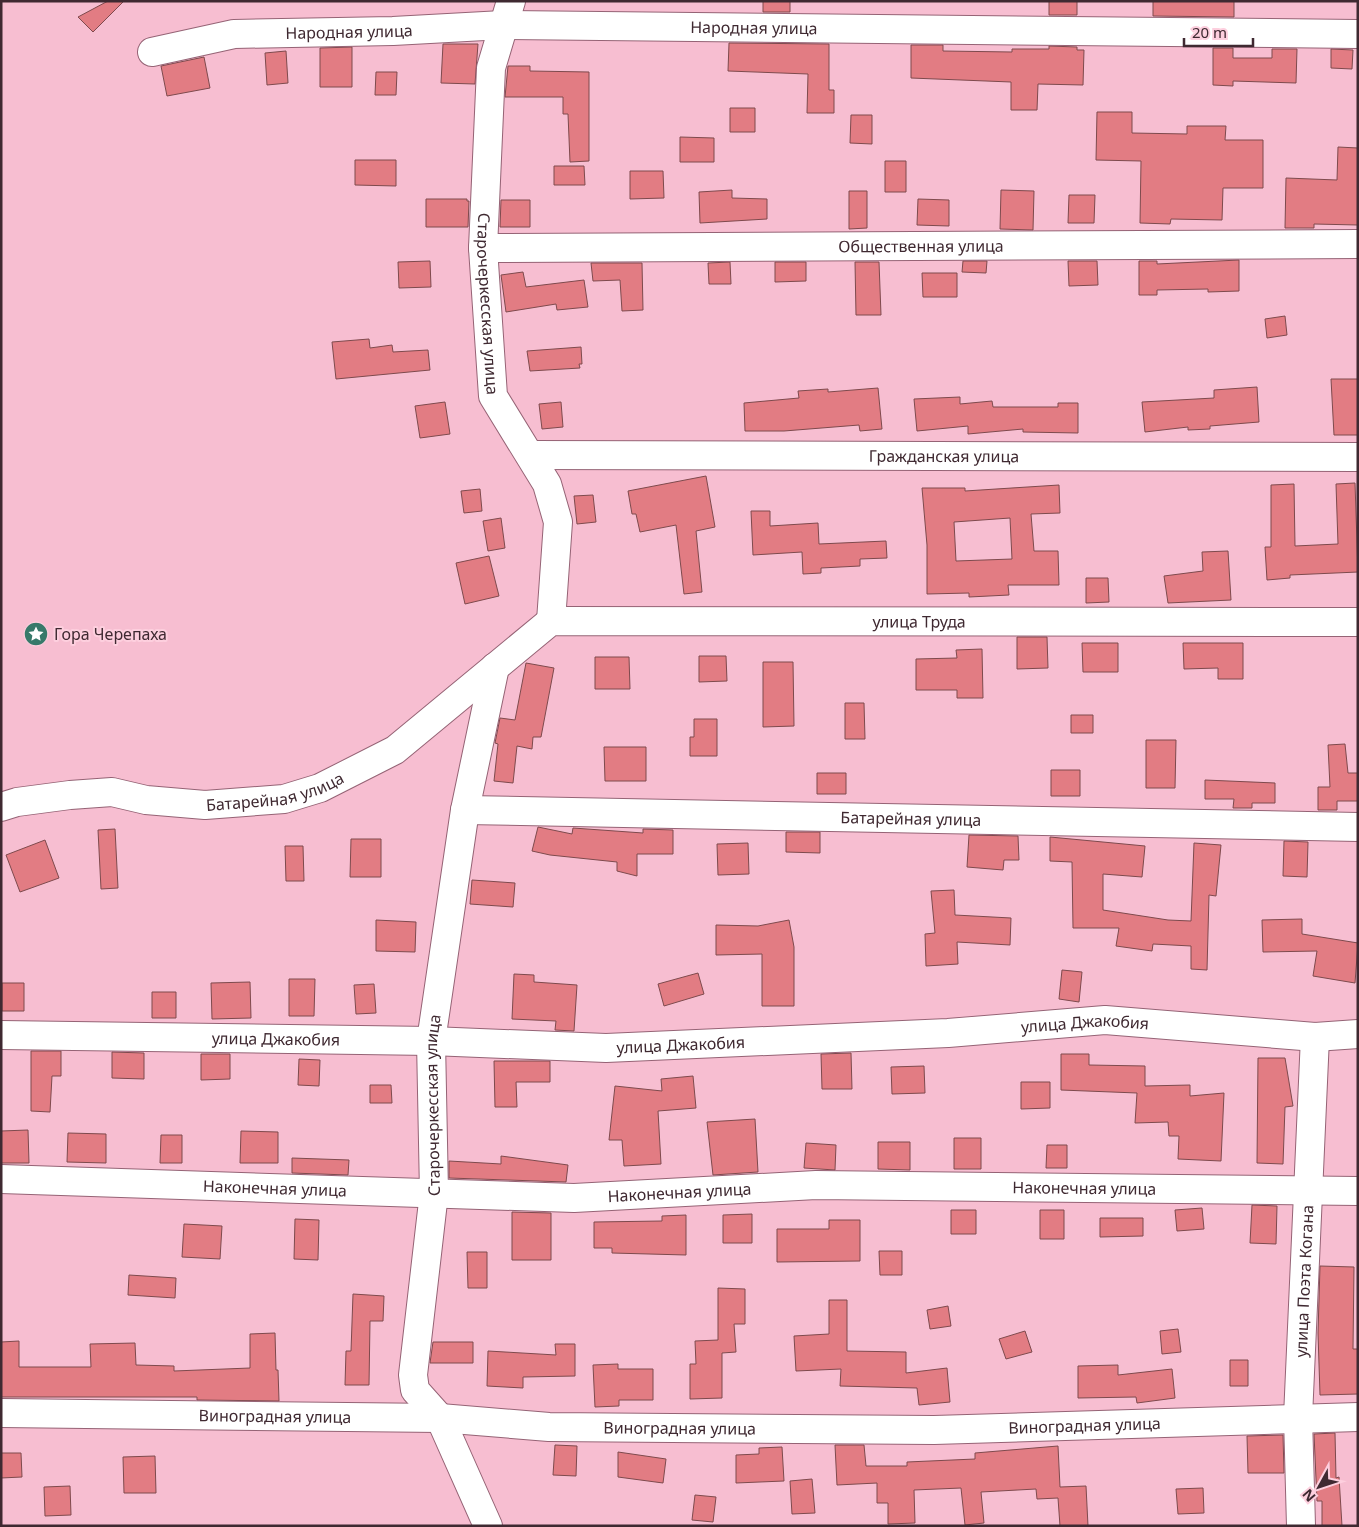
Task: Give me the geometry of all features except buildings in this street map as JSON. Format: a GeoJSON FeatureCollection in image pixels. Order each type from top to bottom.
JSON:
{"type":"FeatureCollection","features":[{"type":"Feature","properties":{"kind":"street","name":"Народная улица"},"geometry":{"type":"LineString","coordinates":[[152,52],[234,34],[393,31],[506,13],[1358,34]]}},
{"type":"Feature","properties":{"kind":"street","name":"Старочеркесская улица"},"geometry":{"type":"LineString","coordinates":[[506,13],[491,68],[483,248],[493,396],[503,416],[547,484],[558,522],[551,621]]}},
{"type":"Feature","properties":{"kind":"street","name":"Общественная улица"},"geometry":{"type":"LineString","coordinates":[[483,248],[1358,244]]}},
{"type":"Feature","properties":{"kind":"street","name":"Гражданская улица"},"geometry":{"type":"LineString","coordinates":[[530,455],[1358,457]]}},
{"type":"Feature","properties":{"kind":"street","name":"улица Труда"},"geometry":{"type":"LineString","coordinates":[[551,621],[1358,622]]}},
{"type":"Feature","properties":{"kind":"street"},"geometry":{"type":"LineString","coordinates":[[496,667],[551,621]]}},
{"type":"Feature","properties":{"kind":"street","name":"Старочеркесская улица"},"geometry":{"type":"LineString","coordinates":[[488,1526],[440,1418],[415,1390],[413,1375],[434,1193],[431,1041],[465,810],[496,667]]}},
{"type":"Feature","properties":{"kind":"street","name":"Батарейная улица"},"geometry":{"type":"LineString","coordinates":[[9,804],[70,794],[112,792],[146,800],[205,805],[284,799],[320,788],[395,750],[496,667]]}},
{"type":"Feature","properties":{"kind":"street","name":"Батарейная улица"},"geometry":{"type":"LineString","coordinates":[[465,810],[1358,827]]}},
{"type":"Feature","properties":{"kind":"street","name":"улица Джакобия"},"geometry":{"type":"LineString","coordinates":[[1,1035],[431,1041],[606,1048],[948,1032],[1105,1020],[1315,1037],[1358,1034]]}},
{"type":"Feature","properties":{"kind":"street","name":"улица Поэта Когана"},"geometry":{"type":"LineString","coordinates":[[1301,1526],[1298,1417],[1315,1037]]}},
{"type":"Feature","properties":{"kind":"street","name":"Наконечная улица"},"geometry":{"type":"LineString","coordinates":[[1,1180],[574,1198],[816,1185],[1358,1191]]}},
{"type":"Feature","properties":{"kind":"street","name":"Виноградная улица"},"geometry":{"type":"LineString","coordinates":[[1,1413],[440,1418],[549,1427],[934,1430],[1298,1417],[1358,1417]]}},
{"type":"Feature","properties":{"kind":"place","name":"Гора Черепаха"},"geometry":{"type":"Point","coordinates":[36,634]}}]}
